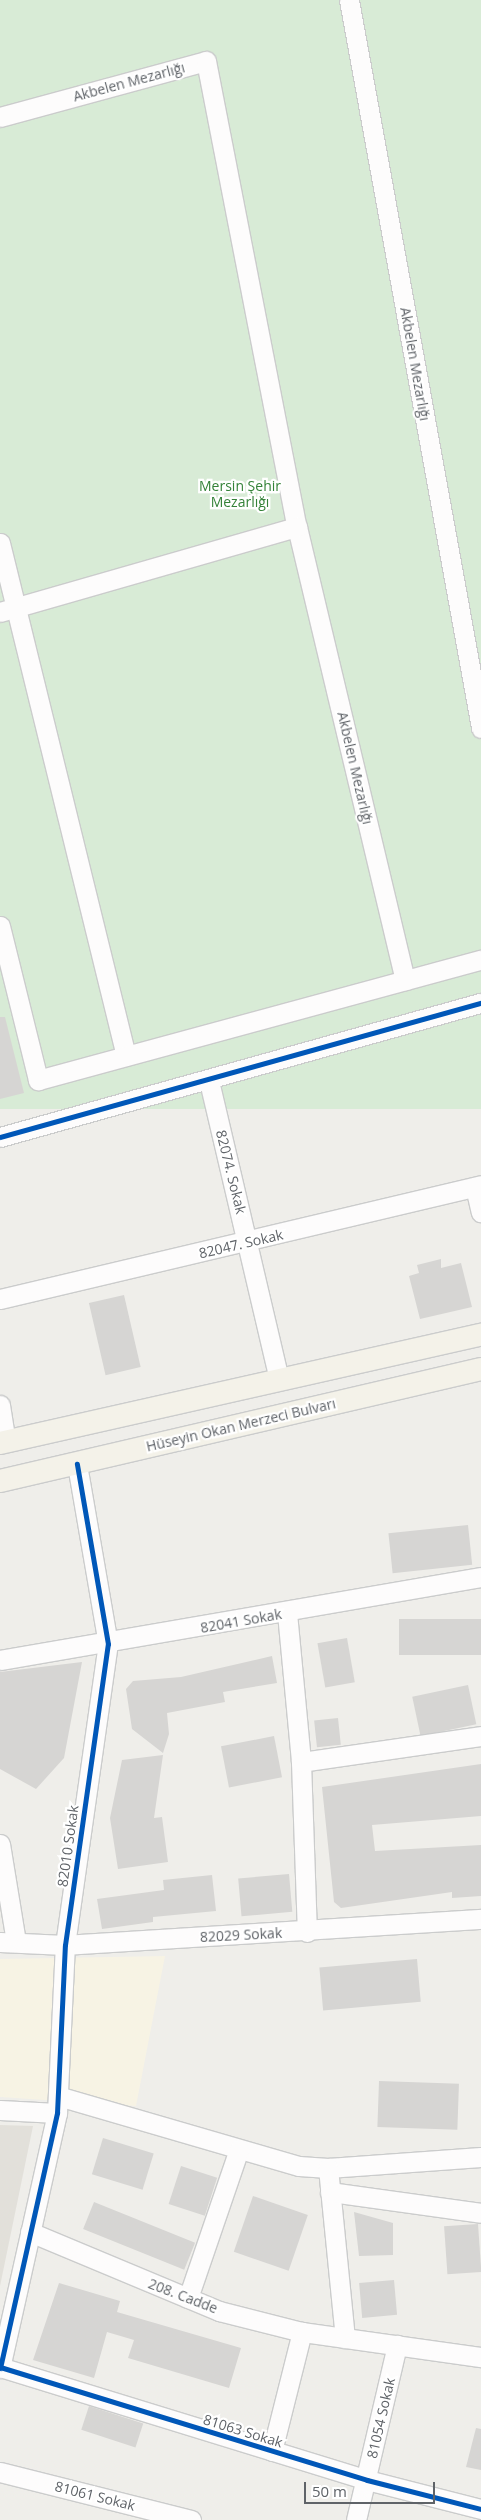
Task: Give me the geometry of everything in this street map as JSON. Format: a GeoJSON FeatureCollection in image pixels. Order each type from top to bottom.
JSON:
{"type":"FeatureCollection","features":[{"type":"Feature","properties":{"kind":"main road"},"geometry":{"type":"LineString","coordinates":[[3,1442],[481,1335]]}},
{"type":"Feature","properties":{"kind":"main road","name":"Hüseyin Okan Merzeci Bulvarı"},"geometry":{"type":"LineString","coordinates":[[0,1481],[481,1369]]}},
{"type":"Feature","properties":{"kind":"street","name":"Akbelen Mezarlığı"},"geometry":{"type":"LineString","coordinates":[[349,0],[481,728]]}},
{"type":"Feature","properties":{"kind":"street","name":"Akbelen Mezarlığı"},"geometry":{"type":"LineString","coordinates":[[0,117],[206,61],[297,526],[406,980]]}},
{"type":"Feature","properties":{"kind":"street"},"geometry":{"type":"LineString","coordinates":[[8,610],[297,526]]}},
{"type":"Feature","properties":{"kind":"street"},"geometry":{"type":"LineString","coordinates":[[0,543],[8,610],[126,1056]]}},
{"type":"Feature","properties":{"kind":"street"},"geometry":{"type":"LineString","coordinates":[[0,926],[38,1080],[481,960]]}},
{"type":"Feature","properties":{"kind":"street"},"geometry":{"type":"LineString","coordinates":[[0,1137],[209,1081],[481,1003]]}},
{"type":"Feature","properties":{"kind":"street","name":"82074. Sokak"},"geometry":{"type":"LineString","coordinates":[[209,1081],[279,1380]]}},
{"type":"Feature","properties":{"kind":"street"},"geometry":{"type":"LineString","coordinates":[[478,1186],[481,1212]]}},
{"type":"Feature","properties":{"kind":"street","name":"82047. Sokak"},"geometry":{"type":"LineString","coordinates":[[0,1299],[248,1243],[478,1186]]}},
{"type":"Feature","properties":{"kind":"street"},"geometry":{"type":"LineString","coordinates":[[0,1405],[3,1442]]}},
{"type":"Feature","properties":{"kind":"street","name":"82010 Sokak"},"geometry":{"type":"LineString","coordinates":[[30,2232],[57,2104],[65,1945],[108,1644],[77,1464]]}},
{"type":"Feature","properties":{"kind":"street","name":"82041 Sokak"},"geometry":{"type":"LineString","coordinates":[[0,1660],[108,1644],[481,1577]]}},
{"type":"Feature","properties":{"kind":"street"},"geometry":{"type":"LineString","coordinates":[[287,1613],[301,1762],[307,1932]]}},
{"type":"Feature","properties":{"kind":"street"},"geometry":{"type":"LineString","coordinates":[[301,1762],[481,1736]]}},
{"type":"Feature","properties":{"kind":"street"},"geometry":{"type":"LineString","coordinates":[[0,1844],[8,1942]]}},
{"type":"Feature","properties":{"kind":"street","name":"82029 Sokak"},"geometry":{"type":"LineString","coordinates":[[8,1942],[65,1945],[307,1932],[481,1919]]}},
{"type":"Feature","properties":{"kind":"street"},"geometry":{"type":"LineString","coordinates":[[0,2110],[57,2104],[239,2148],[299,2166],[328,2168],[481,2157]]}},
{"type":"Feature","properties":{"kind":"street"},"geometry":{"type":"LineString","coordinates":[[188,2298],[239,2148]]}},
{"type":"Feature","properties":{"kind":"street"},"geometry":{"type":"LineString","coordinates":[[328,2168],[345,2338]]}},
{"type":"Feature","properties":{"kind":"street"},"geometry":{"type":"LineString","coordinates":[[330,2192],[481,2213]]}},
{"type":"Feature","properties":{"kind":"street"},"geometry":{"type":"LineString","coordinates":[[0,2367],[30,2232]]}},
{"type":"Feature","properties":{"kind":"street","name":"208. Cadde"},"geometry":{"type":"LineString","coordinates":[[30,2232],[188,2298],[302,2332],[481,2357]]}},
{"type":"Feature","properties":{"kind":"street"},"geometry":{"type":"LineString","coordinates":[[272,2451],[302,2332]]}},
{"type":"Feature","properties":{"kind":"street","name":"81054 Sokak"},"geometry":{"type":"LineString","coordinates":[[356,2520],[367,2480],[397,2345]]}},
{"type":"Feature","properties":{"kind":"street","name":"81063 Sokak"},"geometry":{"type":"LineString","coordinates":[[0,2367],[367,2480],[481,2509]]}},
{"type":"Feature","properties":{"kind":"street","name":"81061 Sokak"},"geometry":{"type":"LineString","coordinates":[[0,2472],[191,2520]]}},
{"type":"Feature","properties":{"kind":"shaded area"},"geometry":{"type":"Polygon","coordinates":[[[165,1956],[136,2106],[0,2097],[0,1959],[165,1956]]]}},
{"type":"Feature","properties":{"kind":"shaded area"},"geometry":{"type":"Polygon","coordinates":[[[0,2125],[33,2126],[0,2286],[0,2125]]]}},
{"type":"Feature","properties":{"kind":"green space","name":"Mersin Şehir Mezarlığı"},"geometry":{"type":"Polygon","coordinates":[[[0,0],[481,0],[481,1109],[0,1109],[0,0]]]}},
{"type":"Feature","properties":{"kind":"building"},"geometry":{"type":"Polygon","coordinates":[[[0,1017],[5,1017],[24,1093],[0,1099],[0,1017]]]}},
{"type":"Feature","properties":{"kind":"building"},"geometry":{"type":"Polygon","coordinates":[[[441,1259],[441,1268],[461,1263],[472,1307],[420,1319],[409,1276],[419,1273],[417,1265],[441,1259]]]}},
{"type":"Feature","properties":{"kind":"building"},"geometry":{"type":"Polygon","coordinates":[[[124,1295],[141,1367],[106,1375],[89,1303],[124,1295]]]}},
{"type":"Feature","properties":{"kind":"building"},"geometry":{"type":"Polygon","coordinates":[[[468,1525],[472,1565],[393,1573],[388,1533],[468,1525]]]}},
{"type":"Feature","properties":{"kind":"building"},"geometry":{"type":"Polygon","coordinates":[[[399,1619],[481,1619],[481,1655],[399,1655],[399,1619]]]}},
{"type":"Feature","properties":{"kind":"building"},"geometry":{"type":"Polygon","coordinates":[[[347,1638],[355,1682],[325,1688],[317,1643],[347,1638]]]}},
{"type":"Feature","properties":{"kind":"building"},"geometry":{"type":"Polygon","coordinates":[[[272,1656],[277,1683],[223,1692],[225,1702],[167,1713],[169,1734],[163,1753],[132,1729],[126,1689],[133,1681],[181,1677],[272,1656]]]}},
{"type":"Feature","properties":{"kind":"building"},"geometry":{"type":"Polygon","coordinates":[[[82,1662],[64,1758],[36,1789],[0,1769],[0,1672],[82,1662]]]}},
{"type":"Feature","properties":{"kind":"building"},"geometry":{"type":"Polygon","coordinates":[[[468,1685],[476,1724],[421,1736],[412,1697],[468,1685]]]}},
{"type":"Feature","properties":{"kind":"building"},"geometry":{"type":"Polygon","coordinates":[[[338,1718],[341,1745],[317,1747],[314,1721],[338,1718]]]}},
{"type":"Feature","properties":{"kind":"building"},"geometry":{"type":"Polygon","coordinates":[[[274,1736],[282,1777],[229,1788],[221,1746],[274,1736]]]}},
{"type":"Feature","properties":{"kind":"building"},"geometry":{"type":"Polygon","coordinates":[[[163,1755],[154,1818],[162,1817],[168,1862],[118,1869],[110,1818],[122,1760],[163,1755]]]}},
{"type":"Feature","properties":{"kind":"building"},"geometry":{"type":"Polygon","coordinates":[[[481,1764],[481,1816],[372,1825],[375,1851],[481,1845],[481,1896],[452,1898],[452,1892],[341,1908],[334,1902],[322,1787],[481,1764]]]}},
{"type":"Feature","properties":{"kind":"building"},"geometry":{"type":"Polygon","coordinates":[[[289,1874],[292,1912],[242,1916],[238,1878],[289,1874]]]}},
{"type":"Feature","properties":{"kind":"building"},"geometry":{"type":"Polygon","coordinates":[[[212,1875],[216,1911],[153,1917],[153,1922],[102,1929],[97,1899],[164,1890],[163,1880],[212,1875]]]}},
{"type":"Feature","properties":{"kind":"building"},"geometry":{"type":"Polygon","coordinates":[[[417,1959],[421,2002],[323,2010],[319,1968],[417,1959]]]}},
{"type":"Feature","properties":{"kind":"building"},"geometry":{"type":"Polygon","coordinates":[[[379,2081],[459,2084],[457,2130],[377,2127],[379,2081]]]}},
{"type":"Feature","properties":{"kind":"building"},"geometry":{"type":"Polygon","coordinates":[[[103,2138],[154,2153],[143,2190],[92,2174],[103,2138]]]}},
{"type":"Feature","properties":{"kind":"building"},"geometry":{"type":"Polygon","coordinates":[[[181,2166],[217,2178],[205,2216],[169,2204],[181,2166]]]}},
{"type":"Feature","properties":{"kind":"building"},"geometry":{"type":"Polygon","coordinates":[[[253,2196],[308,2215],[289,2271],[234,2252],[253,2196]]]}},
{"type":"Feature","properties":{"kind":"building"},"geometry":{"type":"Polygon","coordinates":[[[94,2202],[195,2243],[184,2270],[83,2229],[94,2202]]]}},
{"type":"Feature","properties":{"kind":"building"},"geometry":{"type":"Polygon","coordinates":[[[354,2212],[393,2223],[393,2255],[359,2256],[354,2212]]]}},
{"type":"Feature","properties":{"kind":"building"},"geometry":{"type":"Polygon","coordinates":[[[478,2224],[481,2272],[447,2274],[444,2226],[478,2224]]]}},
{"type":"Feature","properties":{"kind":"building"},"geometry":{"type":"Polygon","coordinates":[[[394,2280],[397,2315],[362,2318],[359,2283],[394,2280]]]}},
{"type":"Feature","properties":{"kind":"building"},"geometry":{"type":"Polygon","coordinates":[[[59,2283],[120,2301],[117,2312],[241,2348],[229,2388],[128,2358],[134,2340],[107,2332],[94,2378],[33,2360],[59,2283]]]}},
{"type":"Feature","properties":{"kind":"building"},"geometry":{"type":"Polygon","coordinates":[[[89,2406],[143,2424],[135,2447],[81,2430],[89,2406]]]}},
{"type":"Feature","properties":{"kind":"building"},"geometry":{"type":"Polygon","coordinates":[[[476,2428],[481,2429],[481,2470],[466,2467],[476,2428]]]}},
{"type":"Feature","properties":{"kind":"cycle path"},"geometry":{"type":"LineString","coordinates":[[0,1137],[481,1003]]}},
{"type":"Feature","properties":{"kind":"cycle path"},"geometry":{"type":"LineString","coordinates":[[0,2368],[57,2113],[65,1945],[108,1644],[77,1464]]}},
{"type":"Feature","properties":{"kind":"cycle path"},"geometry":{"type":"LineString","coordinates":[[0,2367],[367,2480],[481,2509]]}}]}
